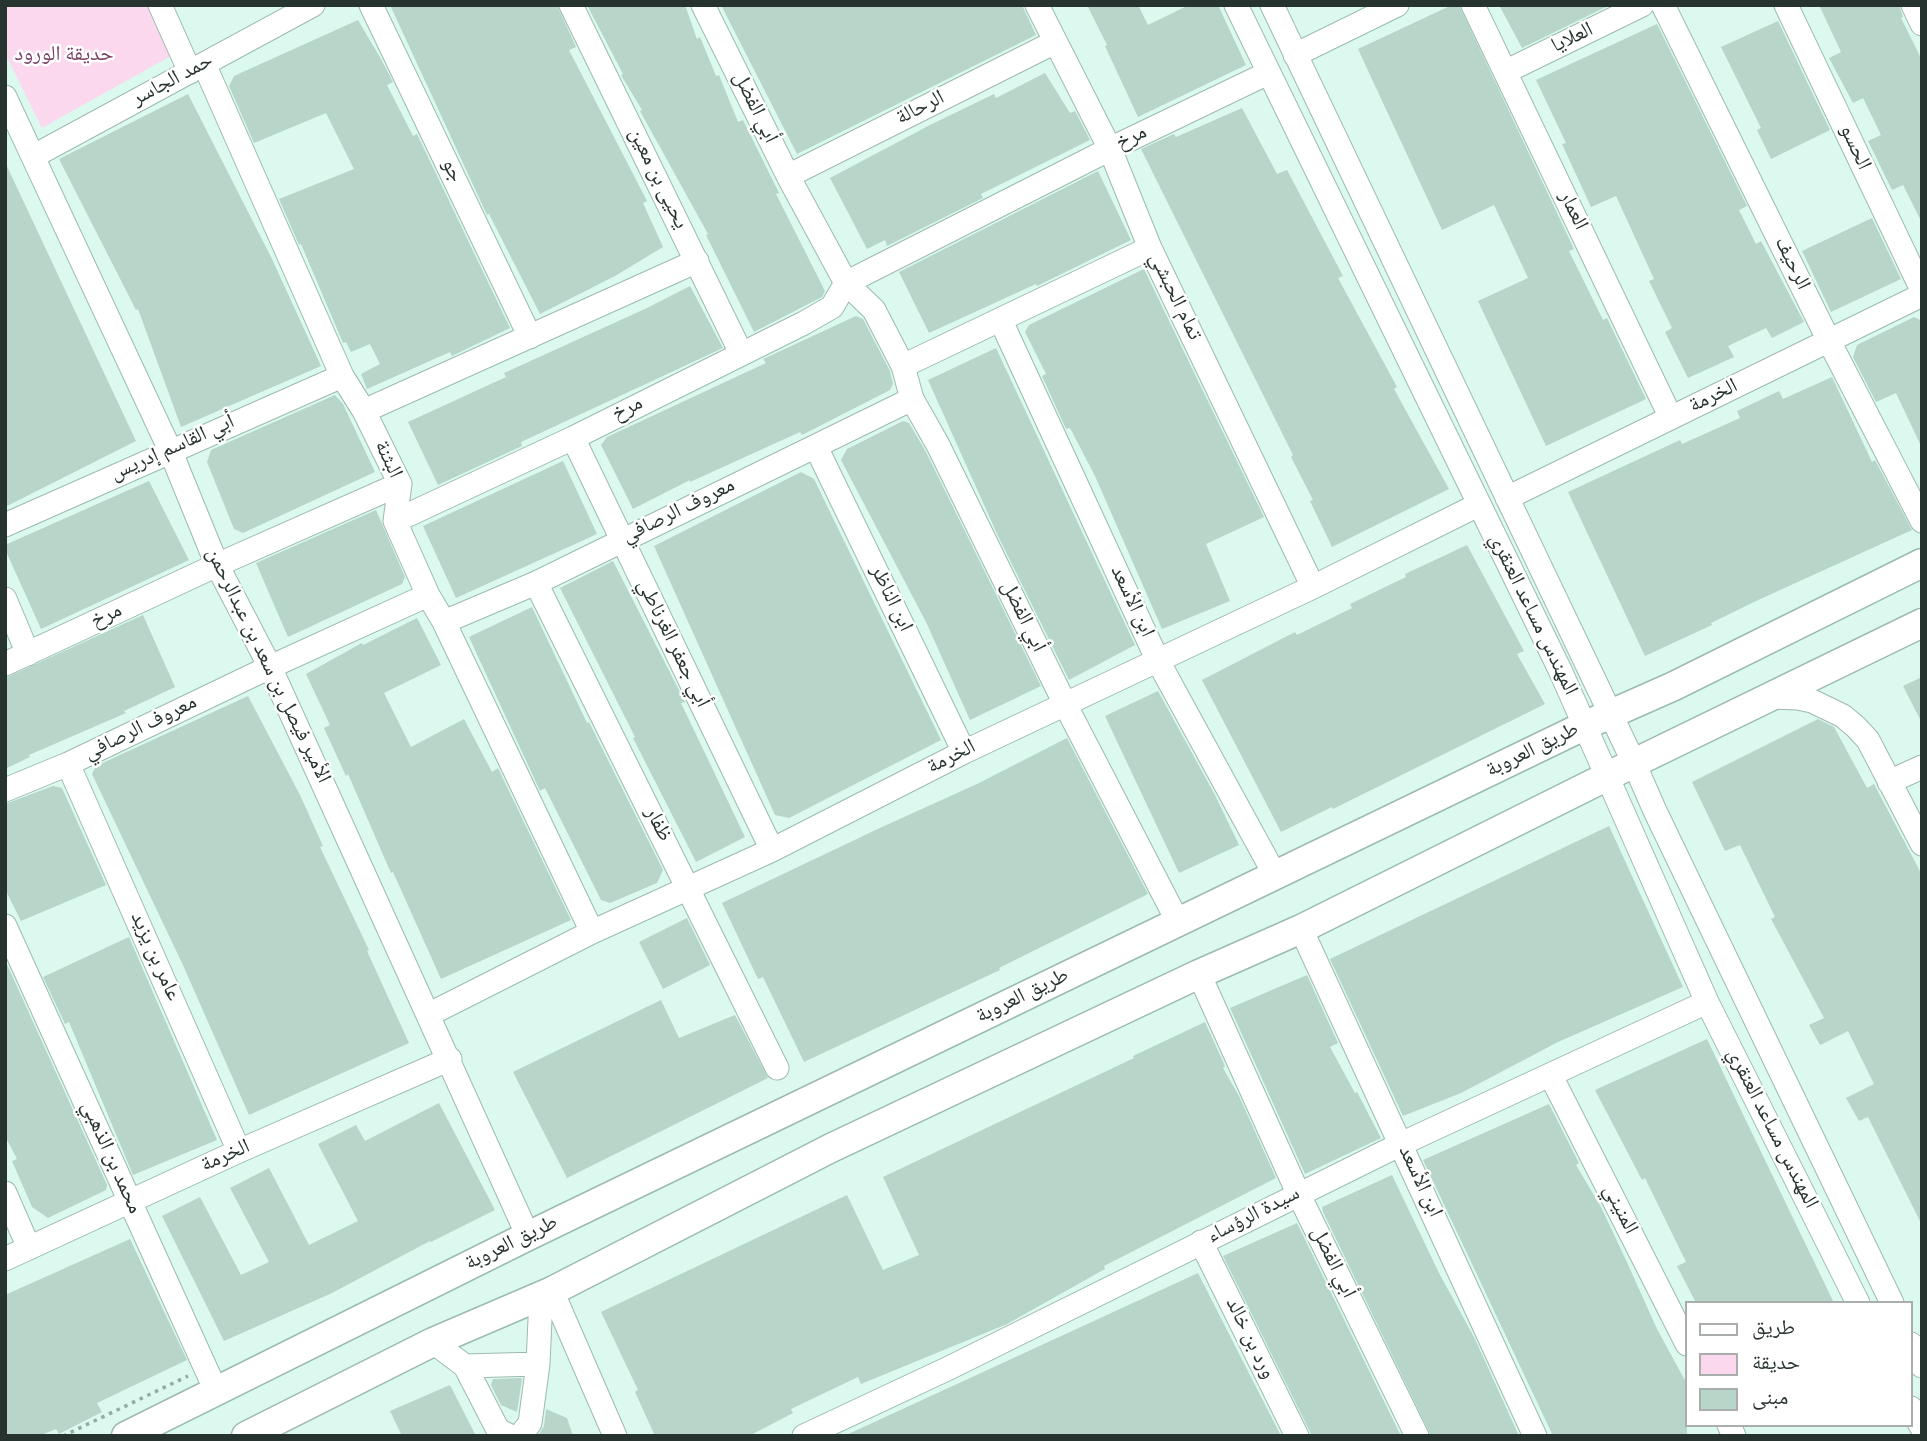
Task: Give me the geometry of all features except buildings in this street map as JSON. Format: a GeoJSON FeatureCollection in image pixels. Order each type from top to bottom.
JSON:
{"type":"FeatureCollection","features":[{"type":"Feature","properties":{"kind":"main road","name":"طريق العروبة"},"geometry":{"type":"LineString","coordinates":[[127,1436],[211,1379],[528,1236],[1922,564]]}},
{"type":"Feature","properties":{"kind":"main road"},"geometry":{"type":"LineString","coordinates":[[246,1436],[433,1342],[547,1294],[831,1148],[1199,974],[1301,929],[1922,623]]}},
{"type":"Feature","properties":{"kind":"street","name":"البثنة"},"geometry":{"type":"LineString","coordinates":[[160,5],[197,68],[342,376],[364,411],[400,484],[396,521],[428,595],[444,622],[593,932]]}},
{"type":"Feature","properties":{"kind":"street","name":"حمد الجاسر"},"geometry":{"type":"LineString","coordinates":[[34,156],[313,5]]}},
{"type":"Feature","properties":{"kind":"street","name":"جو"},"geometry":{"type":"LineString","coordinates":[[371,5],[530,337]]}},
{"type":"Feature","properties":{"kind":"street","name":"يحيى بن معين"},"geometry":{"type":"LineString","coordinates":[[571,5],[741,353]]}},
{"type":"Feature","properties":{"kind":"street","name":"أبي الفضل"},"geometry":{"type":"LineString","coordinates":[[703,5],[788,176],[846,283],[874,310],[903,366],[912,399],[939,445],[1065,704],[1178,922]]}},
{"type":"Feature","properties":{"kind":"street","name":"تمام الحبشي"},"geometry":{"type":"LineString","coordinates":[[1037,5],[1110,149],[1150,248],[1313,587]]}},
{"type":"Feature","properties":{"kind":"street","name":"المهندس مساعد العنقري"},"geometry":{"type":"LineString","coordinates":[[1236,5],[1478,505],[1598,719],[1634,763],[1891,1301]]}},
{"type":"Feature","properties":{"kind":"street","name":"المهندس مساعد العنقري"},"geometry":{"type":"LineString","coordinates":[[1272,5],[1507,498],[1598,719],[1608,776],[1707,1002],[1857,1301]]}},
{"type":"Feature","properties":{"kind":"street"},"geometry":{"type":"LineString","coordinates":[[1295,55],[1397,5]]}},
{"type":"Feature","properties":{"kind":"street","name":"العمار"},"geometry":{"type":"LineString","coordinates":[[1473,5],[1671,418]]}},
{"type":"Feature","properties":{"kind":"street","name":"العلايا"},"geometry":{"type":"LineString","coordinates":[[1505,72],[1642,5]]}},
{"type":"Feature","properties":{"kind":"street","name":"الرحيف"},"geometry":{"type":"LineString","coordinates":[[1663,5],[1829,341],[1922,521]]}},
{"type":"Feature","properties":{"kind":"street","name":"الحسو"},"geometry":{"type":"LineString","coordinates":[[1786,5],[1922,292]]}},
{"type":"Feature","properties":{"kind":"street"},"geometry":{"type":"LineString","coordinates":[[1913,5],[1922,24]]}},
{"type":"Feature","properties":{"kind":"street","name":"الرحالة"},"geometry":{"type":"LineString","coordinates":[[788,176],[1055,42]]}},
{"type":"Feature","properties":{"kind":"street","name":"مرخ"},"geometry":{"type":"LineString","coordinates":[[396,521],[573,438],[832,307],[846,283],[1110,149],[1268,73]]}},
{"type":"Feature","properties":{"kind":"street","name":"الأمير فيصل بن سعد بن عبدالرحمن"},"geometry":{"type":"LineString","coordinates":[[5,96],[170,450],[217,565],[270,667],[450,1059],[528,1236]]}},
{"type":"Feature","properties":{"kind":"street"},"geometry":{"type":"LineString","coordinates":[[903,366],[1150,248]]}},
{"type":"Feature","properties":{"kind":"street"},"geometry":{"type":"LineString","coordinates":[[364,411],[697,261]]}},
{"type":"Feature","properties":{"kind":"street","name":"الخرمة"},"geometry":{"type":"LineString","coordinates":[[1507,498],[1829,341],[1922,292]]}},
{"type":"Feature","properties":{"kind":"street","name":"ابن الأسعد"},"geometry":{"type":"LineString","coordinates":[[1001,321],[1158,661],[1275,875]]}},
{"type":"Feature","properties":{"kind":"street","name":"أبي القاسم إدريس"},"geometry":{"type":"LineString","coordinates":[[5,525],[342,376]]}},
{"type":"Feature","properties":{"kind":"street","name":"معروف الرصافي"},"geometry":{"type":"LineString","coordinates":[[444,622],[536,583],[912,399]]}},
{"type":"Feature","properties":{"kind":"street","name":"أبي جعفر الغرناطي"},"geometry":{"type":"LineString","coordinates":[[573,438],[772,850]]}},
{"type":"Feature","properties":{"kind":"street","name":"ابن الناظر"},"geometry":{"type":"LineString","coordinates":[[816,447],[964,752]]}},
{"type":"Feature","properties":{"kind":"street","name":"مرخ"},"geometry":{"type":"LineString","coordinates":[[5,664],[217,565],[400,484]]}},
{"type":"Feature","properties":{"kind":"street","name":"الخرمة"},"geometry":{"type":"LineString","coordinates":[[428,1015],[593,932],[772,850],[964,752],[1313,587],[1478,505]]}},
{"type":"Feature","properties":{"kind":"street","name":"ظفار"},"geometry":{"type":"LineString","coordinates":[[536,583],[776,1068]]}},
{"type":"Feature","properties":{"kind":"street","name":"معروف الرصافي"},"geometry":{"type":"LineString","coordinates":[[5,790],[68,764],[428,595]]}},
{"type":"Feature","properties":{"kind":"street"},"geometry":{"type":"LineString","coordinates":[[5,599],[28,654]]}},
{"type":"Feature","properties":{"kind":"street"},"geometry":{"type":"LineString","coordinates":[[1768,697],[1783,696],[1812,702],[1843,716],[1868,740],[1922,844]]}},
{"type":"Feature","properties":{"kind":"street","name":"عامر بن يزيد"},"geometry":{"type":"LineString","coordinates":[[68,764],[239,1151]]}},
{"type":"Feature","properties":{"kind":"street"},"geometry":{"type":"LineString","coordinates":[[1889,782],[1922,766]]}},
{"type":"Feature","properties":{"kind":"street","name":"محمد بن الذهبي"},"geometry":{"type":"LineString","coordinates":[[5,926],[211,1379]]}},
{"type":"Feature","properties":{"kind":"street","name":"ابن الأسعد"},"geometry":{"type":"LineString","coordinates":[[1301,929],[1535,1436]]}},
{"type":"Feature","properties":{"kind":"street","name":"أبي الفضل"},"geometry":{"type":"LineString","coordinates":[[1199,974],[1298,1193],[1417,1436]]}},
{"type":"Feature","properties":{"kind":"street","name":"سيدة الرؤساء"},"geometry":{"type":"LineString","coordinates":[[814,1434],[1401,1143],[1707,1002]]}},
{"type":"Feature","properties":{"kind":"street","name":"الخرمة"},"geometry":{"type":"LineString","coordinates":[[5,1259],[129,1200],[450,1059]]}},
{"type":"Feature","properties":{"kind":"street","name":"المنيني"},"geometry":{"type":"LineString","coordinates":[[1551,1076],[1686,1342]]}},
{"type":"Feature","properties":{"kind":"street"},"geometry":{"type":"LineString","coordinates":[[5,1193],[29,1248]]}},
{"type":"Feature","properties":{"kind":"street","name":"ورد بن خالد"},"geometry":{"type":"LineString","coordinates":[[1201,1242],[1297,1436]]}},
{"type":"Feature","properties":{"kind":"street"},"geometry":{"type":"LineString","coordinates":[[520,1436],[530,1423],[547,1294]]}},
{"type":"Feature","properties":{"kind":"street"},"geometry":{"type":"LineString","coordinates":[[547,1294],[615,1436]]}},
{"type":"Feature","properties":{"kind":"street"},"geometry":{"type":"LineString","coordinates":[[433,1342],[464,1366],[498,1430],[510,1436]]}},
{"type":"Feature","properties":{"kind":"street"},"geometry":{"type":"LineString","coordinates":[[464,1366],[538,1364]]}},
{"type":"Feature","properties":{"kind":"street"},"geometry":{"type":"LineString","coordinates":[[1913,1412],[1922,1429]]}},
{"type":"Feature","properties":{"kind":"path"},"geometry":{"type":"LineString","coordinates":[[63,1436],[211,1379]]}},
{"type":"Feature","properties":{"kind":"green space","name":"حديقة الورود"},"geometry":{"type":"Polygon","coordinates":[[[5,5],[154,5],[176,53],[42,128],[5,53],[5,5]]]}}]}
